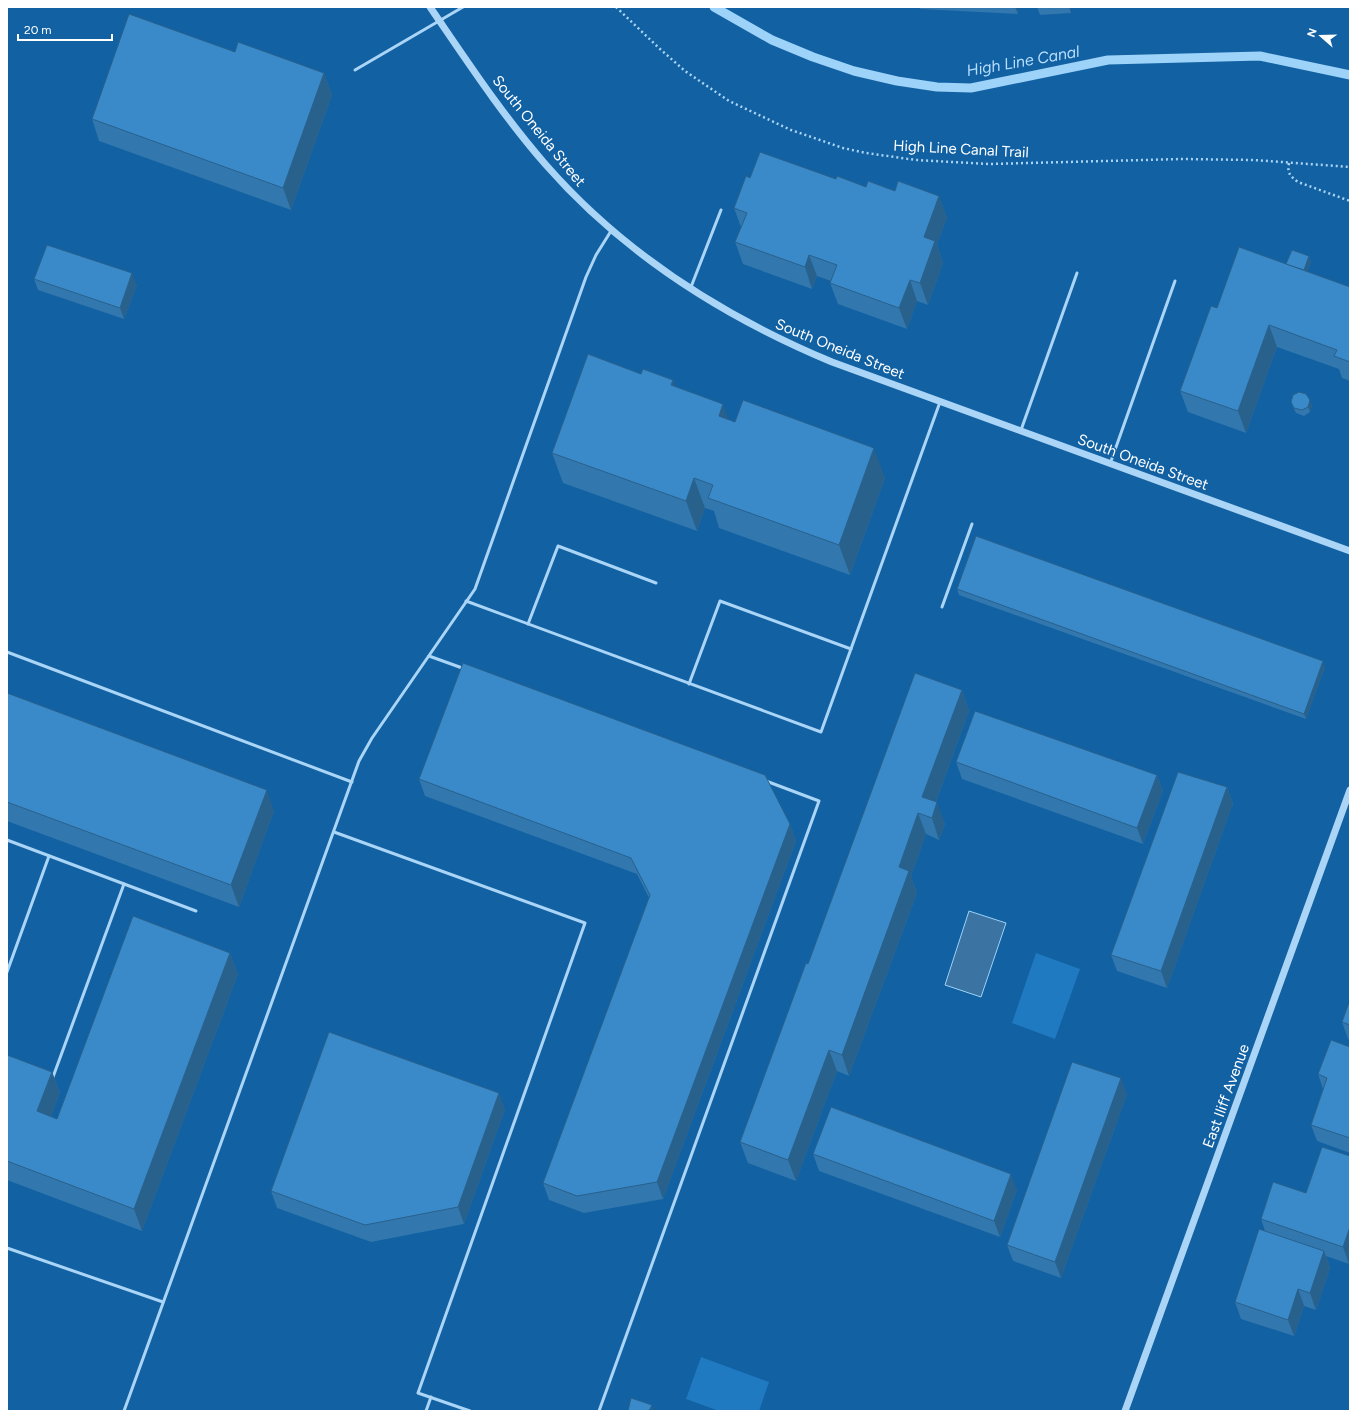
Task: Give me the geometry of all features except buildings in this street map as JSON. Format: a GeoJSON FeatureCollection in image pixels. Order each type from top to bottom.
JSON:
{"type":"FeatureCollection","features":[{"type":"Feature","properties":{"kind":"street","name":"South Oneida Street"},"geometry":{"type":"LineString","coordinates":[[430,7],[506,116],[571,193],[611,231],[690,289],[751,325],[806,351],[862,374],[1350,551]]}},
{"type":"Feature","properties":{"kind":"street","name":"East Iliff Avenue"},"geometry":{"type":"LineString","coordinates":[[1125,1411],[1350,790]]}},
{"type":"Feature","properties":{"kind":"lane"},"geometry":{"type":"LineString","coordinates":[[355,70],[463,7]]}},
{"type":"Feature","properties":{"kind":"lane"},"geometry":{"type":"LineString","coordinates":[[690,289],[721,210]]}},
{"type":"Feature","properties":{"kind":"lane"},"geometry":{"type":"LineString","coordinates":[[124,1411],[359,761],[372,738],[475,589],[586,277],[596,255],[611,231]]}},
{"type":"Feature","properties":{"kind":"lane"},"geometry":{"type":"LineString","coordinates":[[1021,432],[1077,273]]}},
{"type":"Feature","properties":{"kind":"lane"},"geometry":{"type":"LineString","coordinates":[[1110,464],[1175,281]]}},
{"type":"Feature","properties":{"kind":"lane"},"geometry":{"type":"LineString","coordinates":[[466,601],[820,732],[940,402]]}},
{"type":"Feature","properties":{"kind":"lane"},"geometry":{"type":"LineString","coordinates":[[942,607],[972,524]]}},
{"type":"Feature","properties":{"kind":"lane"},"geometry":{"type":"LineString","coordinates":[[528,624],[558,546],[656,582]]}},
{"type":"Feature","properties":{"kind":"lane"},"geometry":{"type":"LineString","coordinates":[[689,684],[720,601],[851,649]]}},
{"type":"Feature","properties":{"kind":"lane"},"geometry":{"type":"LineString","coordinates":[[7,652],[352,782]]}},
{"type":"Feature","properties":{"kind":"lane"},"geometry":{"type":"LineString","coordinates":[[429,656],[466,670]]}},
{"type":"Feature","properties":{"kind":"lane"},"geometry":{"type":"LineString","coordinates":[[599,1411],[819,801],[760,779]]}},
{"type":"Feature","properties":{"kind":"lane"},"geometry":{"type":"LineString","coordinates":[[334,832],[585,923],[418,1393],[470,1411]]}},
{"type":"Feature","properties":{"kind":"lane"},"geometry":{"type":"LineString","coordinates":[[7,840],[196,911]]}},
{"type":"Feature","properties":{"kind":"lane"},"geometry":{"type":"LineString","coordinates":[[7,972],[49,856]]}},
{"type":"Feature","properties":{"kind":"lane"},"geometry":{"type":"LineString","coordinates":[[47,1075],[53,1077],[124,884]]}},
{"type":"Feature","properties":{"kind":"lane"},"geometry":{"type":"LineString","coordinates":[[7,1248],[164,1302]]}},
{"type":"Feature","properties":{"kind":"lane"},"geometry":{"type":"LineString","coordinates":[[426,1411],[431,1397]]}},
{"type":"Feature","properties":{"kind":"path","name":"High Line Canal Trail"},"geometry":{"type":"LineString","coordinates":[[616,7],[685,71],[728,101],[791,130],[843,148],[866,153],[916,160],[989,164],[1182,159],[1254,160],[1350,167]]}},
{"type":"Feature","properties":{"kind":"path"},"geometry":{"type":"LineString","coordinates":[[1288,163],[1290,177],[1298,182],[1350,201]]}},
{"type":"Feature","properties":{"kind":"shaded area"},"geometry":{"type":"Polygon","coordinates":[[[969,911],[1006,923],[981,997],[945,985],[969,911]]]}},
{"type":"Feature","properties":{"kind":"shaded area"},"geometry":{"type":"Polygon","coordinates":[[[1036,953],[1080,969],[1055,1039],[1012,1023],[1036,953]]]}},
{"type":"Feature","properties":{"kind":"shaded area"},"geometry":{"type":"Polygon","coordinates":[[[701,1357],[769,1382],[759,1411],[719,1411],[686,1399],[701,1357]]]}},
{"type":"Feature","properties":{"kind":"waterway","name":"High Line Canal"},"geometry":{"type":"LineString","coordinates":[[714,7],[772,40],[813,57],[854,71],[897,81],[937,87],[971,88],[1108,60],[1260,56],[1350,75]]}}]}
